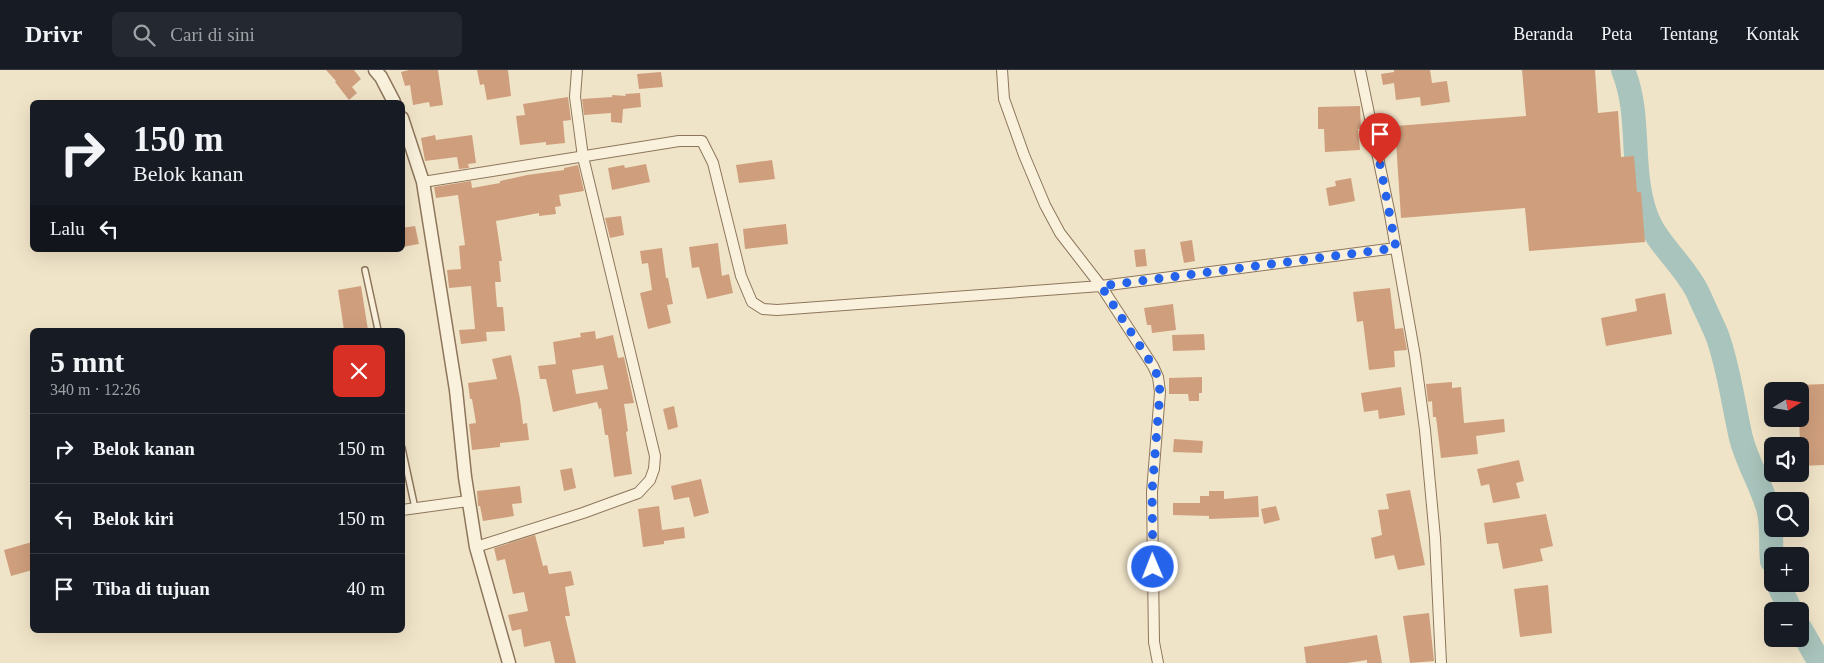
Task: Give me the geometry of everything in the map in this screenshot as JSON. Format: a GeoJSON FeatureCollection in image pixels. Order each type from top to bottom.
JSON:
{"type":"FeatureCollection","features":[{"type":"Feature","properties":{"kind":"street"},"geometry":{"type":"LineString","coordinates":[[375,70],[381,76],[393,100]]}},
{"type":"Feature","properties":{"kind":"street"},"geometry":{"type":"LineString","coordinates":[[476,547],[583,513],[638,493],[650,480],[654,469],[655,456],[583,156],[575,97],[577,70]]}},
{"type":"Feature","properties":{"kind":"street"},"geometry":{"type":"LineString","coordinates":[[1002,70],[1004,99],[1024,155],[1045,205],[1060,233],[1101,286],[1153,366],[1158,377],[1160,392],[1152,492],[1154,642],[1158,663]]}},
{"type":"Feature","properties":{"kind":"street"},"geometry":{"type":"LineString","coordinates":[[1360,70],[1396,248],[1426,430],[1435,538],[1441,663]]}},
{"type":"Feature","properties":{"kind":"street"},"geometry":{"type":"LineString","coordinates":[[405,127],[423,182],[456,390],[468,501],[476,547],[509,663]]}},
{"type":"Feature","properties":{"kind":"street"},"geometry":{"type":"LineString","coordinates":[[423,182],[679,141],[702,141],[713,163],[741,276],[752,302],[763,308],[777,310],[1101,286],[1396,248]]}},
{"type":"Feature","properties":{"kind":"street"},"geometry":{"type":"LineString","coordinates":[[405,510],[468,501]]}},
{"type":"Feature","properties":{"kind":"lane"},"geometry":{"type":"LineString","coordinates":[[365,270],[378,328]]}},
{"type":"Feature","properties":{"kind":"lane"},"geometry":{"type":"LineString","coordinates":[[405,462],[415,508]]}},
{"type":"Feature","properties":{"kind":"building"},"geometry":{"type":"Polygon","coordinates":[[[326,70],[354,70],[361,79],[352,87],[357,93],[349,100],[326,70]]]}},
{"type":"Feature","properties":{"kind":"building"},"geometry":{"type":"Polygon","coordinates":[[[409,70],[438,70],[443,105],[430,107],[429,102],[413,105],[410,85],[405,86],[401,72],[409,70]]]}},
{"type":"Feature","properties":{"kind":"building"},"geometry":{"type":"Polygon","coordinates":[[[477,70],[508,70],[511,96],[487,100],[484,84],[480,85],[477,70]]]}},
{"type":"Feature","properties":{"kind":"building"},"geometry":{"type":"Polygon","coordinates":[[[1394,70],[1430,70],[1432,83],[1447,81],[1450,102],[1421,106],[1420,97],[1396,100],[1394,83],[1383,85],[1381,74],[1394,72],[1394,70]]]}},
{"type":"Feature","properties":{"kind":"building"},"geometry":{"type":"Polygon","coordinates":[[[1522,70],[1595,70],[1598,113],[1618,111],[1621,157],[1634,156],[1637,192],[1641,192],[1645,242],[1529,251],[1525,208],[1401,218],[1395,126],[1526,116],[1522,70]]]}},
{"type":"Feature","properties":{"kind":"building"},"geometry":{"type":"Polygon","coordinates":[[[661,72],[663,87],[639,89],[637,74],[661,72]]]}},
{"type":"Feature","properties":{"kind":"building"},"geometry":{"type":"Polygon","coordinates":[[[640,93],[641,107],[623,109],[622,123],[611,122],[611,113],[584,115],[582,99],[612,97],[612,95],[626,96],[625,94],[640,93]]]}},
{"type":"Feature","properties":{"kind":"building"},"geometry":{"type":"Polygon","coordinates":[[[568,97],[571,120],[563,121],[565,143],[546,145],[546,142],[520,145],[516,116],[525,115],[523,104],[568,97]]]}},
{"type":"Feature","properties":{"kind":"building"},"geometry":{"type":"Polygon","coordinates":[[[1360,106],[1361,129],[1358,129],[1360,150],[1325,152],[1324,129],[1318,129],[1318,107],[1360,106]]]}},
{"type":"Feature","properties":{"kind":"building"},"geometry":{"type":"Polygon","coordinates":[[[435,135],[436,140],[472,135],[476,163],[468,164],[469,168],[459,169],[457,157],[425,161],[421,138],[435,135]]]}},
{"type":"Feature","properties":{"kind":"building"},"geometry":{"type":"Polygon","coordinates":[[[772,160],[775,179],[739,183],[736,165],[772,160]]]}},
{"type":"Feature","properties":{"kind":"building"},"geometry":{"type":"Polygon","coordinates":[[[646,164],[650,182],[612,190],[608,168],[624,165],[625,168],[646,164]]]}},
{"type":"Feature","properties":{"kind":"building"},"geometry":{"type":"Polygon","coordinates":[[[578,165],[584,191],[559,195],[561,206],[555,207],[556,214],[539,216],[539,213],[496,221],[502,261],[499,261],[501,282],[495,282],[497,307],[503,307],[505,331],[486,332],[487,341],[461,344],[459,330],[475,329],[471,286],[449,288],[447,270],[461,269],[459,246],[465,245],[458,195],[436,198],[434,187],[471,181],[472,188],[500,183],[500,181],[527,175],[564,170],[564,168],[578,165]]]}},
{"type":"Feature","properties":{"kind":"building"},"geometry":{"type":"Polygon","coordinates":[[[1351,178],[1355,201],[1329,206],[1326,188],[1336,186],[1335,181],[1351,178]]]}},
{"type":"Feature","properties":{"kind":"building"},"geometry":{"type":"Polygon","coordinates":[[[621,216],[624,235],[610,238],[605,218],[621,216]]]}},
{"type":"Feature","properties":{"kind":"building"},"geometry":{"type":"Polygon","coordinates":[[[786,224],[788,244],[745,249],[743,229],[786,224]]]}},
{"type":"Feature","properties":{"kind":"building"},"geometry":{"type":"Polygon","coordinates":[[[415,226],[419,244],[405,246],[405,228],[415,226]]]}},
{"type":"Feature","properties":{"kind":"building"},"geometry":{"type":"Polygon","coordinates":[[[1192,240],[1195,261],[1184,263],[1180,242],[1192,240]]]}},
{"type":"Feature","properties":{"kind":"building"},"geometry":{"type":"Polygon","coordinates":[[[718,243],[722,276],[729,274],[733,293],[707,299],[699,267],[692,268],[689,247],[718,243]]]}},
{"type":"Feature","properties":{"kind":"building"},"geometry":{"type":"Polygon","coordinates":[[[662,248],[666,278],[668,278],[673,304],[667,305],[671,323],[648,329],[640,293],[652,290],[648,263],[642,264],[640,251],[662,248]]]}},
{"type":"Feature","properties":{"kind":"building"},"geometry":{"type":"Polygon","coordinates":[[[1145,249],[1147,266],[1136,267],[1134,250],[1145,249]]]}},
{"type":"Feature","properties":{"kind":"building"},"geometry":{"type":"Polygon","coordinates":[[[361,286],[368,328],[344,328],[338,290],[361,286]]]}},
{"type":"Feature","properties":{"kind":"building"},"geometry":{"type":"Polygon","coordinates":[[[1390,288],[1395,329],[1403,328],[1407,350],[1394,351],[1395,367],[1369,370],[1363,321],[1357,322],[1353,292],[1390,288]]]}},
{"type":"Feature","properties":{"kind":"building"},"geometry":{"type":"Polygon","coordinates":[[[1665,293],[1672,334],[1606,346],[1601,318],[1637,311],[1635,299],[1665,293]]]}},
{"type":"Feature","properties":{"kind":"building"},"geometry":{"type":"Polygon","coordinates":[[[1173,304],[1176,330],[1152,333],[1151,325],[1147,325],[1144,308],[1173,304]]]}},
{"type":"Feature","properties":{"kind":"building"},"geometry":{"type":"Polygon","coordinates":[[[595,331],[596,339],[613,335],[618,358],[624,357],[634,403],[624,404],[632,474],[614,477],[608,435],[605,435],[601,408],[599,409],[597,402],[553,412],[546,379],[540,379],[538,366],[556,364],[553,342],[581,337],[580,333],[595,331]],[[603,365],[572,370],[576,394],[608,389],[603,365]]]}},
{"type":"Feature","properties":{"kind":"building"},"geometry":{"type":"Polygon","coordinates":[[[1204,334],[1205,350],[1173,351],[1172,335],[1204,334]]]}},
{"type":"Feature","properties":{"kind":"building"},"geometry":{"type":"Polygon","coordinates":[[[511,355],[523,424],[527,423],[529,440],[500,443],[500,447],[472,450],[469,424],[476,423],[468,383],[497,379],[492,359],[511,355]]]}},
{"type":"Feature","properties":{"kind":"building"},"geometry":{"type":"Polygon","coordinates":[[[1202,377],[1202,393],[1199,393],[1199,401],[1189,401],[1188,394],[1169,394],[1169,378],[1202,377]]]}},
{"type":"Feature","properties":{"kind":"building"},"geometry":{"type":"Polygon","coordinates":[[[1452,382],[1452,388],[1461,387],[1464,423],[1504,419],[1505,432],[1476,436],[1478,454],[1441,458],[1436,417],[1433,417],[1432,401],[1428,402],[1426,384],[1452,382]]]}},
{"type":"Feature","properties":{"kind":"building"},"geometry":{"type":"Polygon","coordinates":[[[1824,384],[1824,465],[1809,466],[1809,437],[1800,437],[1799,428],[1809,428],[1809,385],[1824,384]]]}},
{"type":"Feature","properties":{"kind":"building"},"geometry":{"type":"Polygon","coordinates":[[[1401,387],[1405,415],[1379,419],[1378,410],[1364,412],[1361,393],[1401,387]]]}},
{"type":"Feature","properties":{"kind":"building"},"geometry":{"type":"Polygon","coordinates":[[[674,406],[678,427],[668,430],[663,409],[674,406]]]}},
{"type":"Feature","properties":{"kind":"building"},"geometry":{"type":"Polygon","coordinates":[[[1174,439],[1203,441],[1202,453],[1173,452],[1174,439]]]}},
{"type":"Feature","properties":{"kind":"building"},"geometry":{"type":"Polygon","coordinates":[[[1519,460],[1524,481],[1516,483],[1520,498],[1493,503],[1489,484],[1481,486],[1477,469],[1519,460]]]}},
{"type":"Feature","properties":{"kind":"building"},"geometry":{"type":"Polygon","coordinates":[[[572,468],[576,488],[564,491],[560,470],[572,468]]]}},
{"type":"Feature","properties":{"kind":"building"},"geometry":{"type":"Polygon","coordinates":[[[701,479],[709,513],[694,517],[689,497],[674,500],[671,486],[701,479]]]}},
{"type":"Feature","properties":{"kind":"building"},"geometry":{"type":"Polygon","coordinates":[[[520,486],[522,503],[512,504],[514,516],[483,521],[480,506],[478,506],[477,491],[520,486]]]}},
{"type":"Feature","properties":{"kind":"building"},"geometry":{"type":"Polygon","coordinates":[[[1410,490],[1425,565],[1398,570],[1394,555],[1375,559],[1371,538],[1382,535],[1378,510],[1389,509],[1386,494],[1410,490]]]}},
{"type":"Feature","properties":{"kind":"building"},"geometry":{"type":"Polygon","coordinates":[[[1209,491],[1224,491],[1224,499],[1258,496],[1259,517],[1209,519],[1209,516],[1173,515],[1173,503],[1200,503],[1200,496],[1209,496],[1209,491]]]}},
{"type":"Feature","properties":{"kind":"building"},"geometry":{"type":"Polygon","coordinates":[[[659,506],[662,530],[684,527],[685,538],[643,547],[638,509],[659,506]]]}},
{"type":"Feature","properties":{"kind":"building"},"geometry":{"type":"Polygon","coordinates":[[[1276,506],[1280,520],[1264,524],[1261,509],[1276,506]]]}},
{"type":"Feature","properties":{"kind":"building"},"geometry":{"type":"Polygon","coordinates":[[[1546,514],[1553,546],[1540,549],[1543,561],[1503,569],[1498,543],[1487,544],[1484,523],[1546,514]]]}},
{"type":"Feature","properties":{"kind":"building"},"geometry":{"type":"Polygon","coordinates":[[[535,535],[543,566],[547,565],[549,574],[571,571],[574,585],[565,587],[570,616],[565,616],[576,663],[555,663],[550,641],[524,647],[521,629],[512,631],[508,615],[528,611],[524,592],[513,594],[505,559],[497,561],[494,548],[535,535]]]}},
{"type":"Feature","properties":{"kind":"building"},"geometry":{"type":"Polygon","coordinates":[[[30,543],[30,571],[11,576],[4,550],[30,543]]]}},
{"type":"Feature","properties":{"kind":"building"},"geometry":{"type":"Polygon","coordinates":[[[1548,585],[1552,633],[1520,637],[1514,589],[1548,585]]]}},
{"type":"Feature","properties":{"kind":"building"},"geometry":{"type":"Polygon","coordinates":[[[1429,613],[1434,661],[1410,663],[1403,616],[1429,613]]]}},
{"type":"Feature","properties":{"kind":"building"},"geometry":{"type":"Polygon","coordinates":[[[1377,635],[1382,663],[1367,663],[1367,660],[1347,663],[1306,663],[1304,647],[1377,635]]]}},
{"type":"Feature","properties":{"kind":"waterway"},"geometry":{"type":"LineString","coordinates":[[1623,70],[1632,105],[1638,179],[1646,215],[1657,236],[1686,273],[1698,293],[1717,335],[1728,373],[1741,438],[1768,508],[1771,547]]}},
{"type":"Feature","properties":{"kind":"waterway"},"geometry":{"type":"LineString","coordinates":[[1782,592],[1787,602]]}},
{"type":"Feature","properties":{"kind":"waterway"},"geometry":{"type":"LineString","coordinates":[[1809,644],[1820,663]]}},
{"type":"Feature","properties":{"kind":"route"},"geometry":{"type":"LineString","coordinates":[[1153,567],[1152,492],[1160,392],[1158,377],[1153,366],[1101,286],[1396,248],[1380,164]]}}]}
